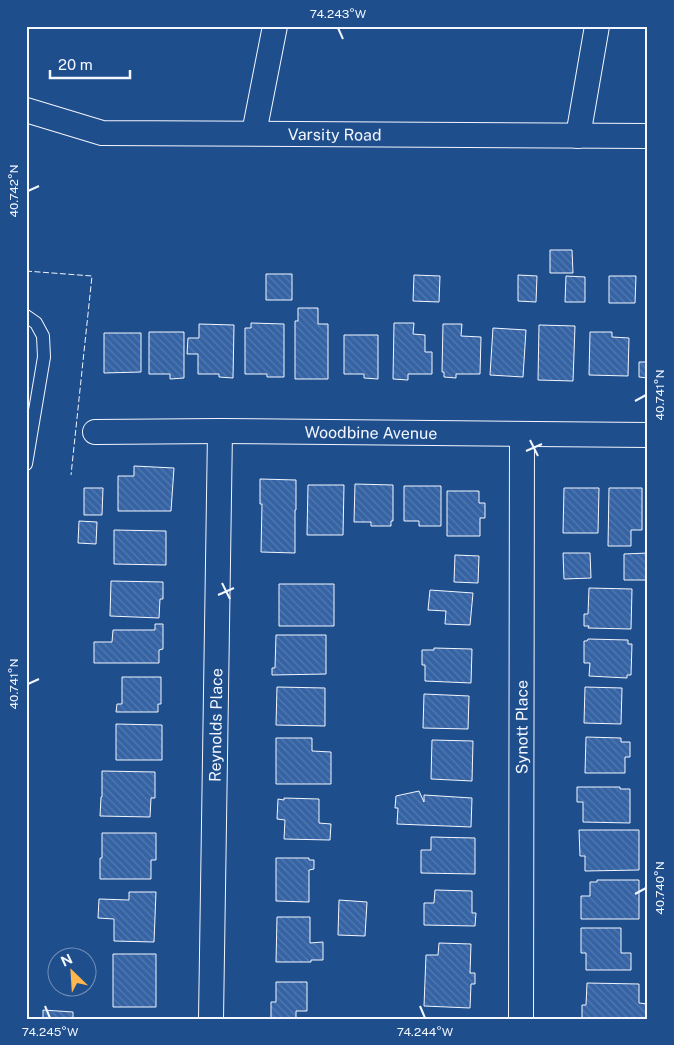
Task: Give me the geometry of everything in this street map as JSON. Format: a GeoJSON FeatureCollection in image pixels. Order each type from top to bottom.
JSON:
{"type":"FeatureCollection","features":[{"type":"Feature","properties":{"kind":"street"},"geometry":{"type":"LineString","coordinates":[[254,133],[275,26]]}},
{"type":"Feature","properties":{"kind":"street"},"geometry":{"type":"LineString","coordinates":[[578,136],[597,26]]}},
{"type":"Feature","properties":{"kind":"street","name":"Varsity Road"},"geometry":{"type":"LineString","coordinates":[[26,110],[102,133],[648,136]]}},
{"type":"Feature","properties":{"kind":"street","name":"Woodbine Avenue"},"geometry":{"type":"LineString","coordinates":[[95,432],[220,431],[648,435]]}},
{"type":"Feature","properties":{"kind":"street","name":"Reynolds Place"},"geometry":{"type":"LineString","coordinates":[[211,1019],[220,431]]}},
{"type":"Feature","properties":{"kind":"street","name":"Synott Place"},"geometry":{"type":"LineString","coordinates":[[520,1019],[522,434]]}},
{"type":"Feature","properties":{"kind":"lane"},"geometry":{"type":"LineString","coordinates":[[26,316],[36,324],[43,336],[44,357],[26,464]]}},
{"type":"Feature","properties":{"kind":"building"},"geometry":{"type":"Polygon","coordinates":[[[550,250],[572,250],[573,273],[550,273],[550,250]]]}},
{"type":"Feature","properties":{"kind":"building"},"geometry":{"type":"Polygon","coordinates":[[[266,274],[292,274],[292,300],[266,300],[266,274]]]}},
{"type":"Feature","properties":{"kind":"building"},"geometry":{"type":"Polygon","coordinates":[[[414,275],[440,276],[439,302],[413,301],[414,275]]]}},
{"type":"Feature","properties":{"kind":"building"},"geometry":{"type":"Polygon","coordinates":[[[518,275],[537,276],[536,302],[518,301],[518,275]]]}},
{"type":"Feature","properties":{"kind":"building"},"geometry":{"type":"Polygon","coordinates":[[[566,276],[585,277],[585,302],[565,302],[566,276]]]}},
{"type":"Feature","properties":{"kind":"building"},"geometry":{"type":"Polygon","coordinates":[[[609,276],[636,276],[635,303],[609,303],[609,276]]]}},
{"type":"Feature","properties":{"kind":"building"},"geometry":{"type":"Polygon","coordinates":[[[298,308],[318,308],[318,324],[328,324],[328,379],[295,379],[295,321],[298,321],[298,308]]]}},
{"type":"Feature","properties":{"kind":"building"},"geometry":{"type":"Polygon","coordinates":[[[251,323],[284,324],[284,377],[267,377],[267,374],[245,374],[245,328],[251,328],[251,323]]]}},
{"type":"Feature","properties":{"kind":"building"},"geometry":{"type":"Polygon","coordinates":[[[394,323],[414,323],[413,334],[425,335],[425,352],[432,352],[432,374],[408,374],[408,380],[393,379],[394,323]]]}},
{"type":"Feature","properties":{"kind":"building"},"geometry":{"type":"Polygon","coordinates":[[[199,324],[234,325],[233,378],[219,377],[219,374],[198,374],[198,354],[187,354],[188,338],[199,338],[199,324]]]}},
{"type":"Feature","properties":{"kind":"building"},"geometry":{"type":"Polygon","coordinates":[[[443,324],[462,324],[461,336],[481,337],[480,374],[456,374],[456,378],[444,377],[444,372],[442,372],[443,324]]]}},
{"type":"Feature","properties":{"kind":"building"},"geometry":{"type":"Polygon","coordinates":[[[539,325],[575,326],[573,381],[538,380],[539,325]]]}},
{"type":"Feature","properties":{"kind":"building"},"geometry":{"type":"Polygon","coordinates":[[[493,328],[526,330],[523,377],[490,375],[493,328]]]}},
{"type":"Feature","properties":{"kind":"building"},"geometry":{"type":"Polygon","coordinates":[[[149,332],[184,332],[184,378],[170,379],[170,374],[149,374],[149,332]]]}},
{"type":"Feature","properties":{"kind":"building"},"geometry":{"type":"Polygon","coordinates":[[[590,332],[612,332],[612,337],[629,338],[628,376],[589,375],[590,332]]]}},
{"type":"Feature","properties":{"kind":"building"},"geometry":{"type":"Polygon","coordinates":[[[104,333],[141,333],[141,372],[104,373],[104,333]]]}},
{"type":"Feature","properties":{"kind":"building"},"geometry":{"type":"Polygon","coordinates":[[[646,334],[648,334],[648,378],[639,377],[639,362],[646,362],[646,334]]]}},
{"type":"Feature","properties":{"kind":"building"},"geometry":{"type":"Polygon","coordinates":[[[344,335],[378,335],[378,379],[364,378],[364,374],[344,374],[344,335]]]}},
{"type":"Feature","properties":{"kind":"building"},"geometry":{"type":"Polygon","coordinates":[[[134,466],[174,468],[171,511],[118,511],[118,476],[134,476],[134,466]]]}},
{"type":"Feature","properties":{"kind":"building"},"geometry":{"type":"Polygon","coordinates":[[[260,479],[296,480],[295,553],[261,552],[262,504],[260,504],[260,479]]]}},
{"type":"Feature","properties":{"kind":"building"},"geometry":{"type":"Polygon","coordinates":[[[355,484],[393,485],[393,521],[391,521],[391,526],[371,526],[371,522],[354,522],[355,484]]]}},
{"type":"Feature","properties":{"kind":"building"},"geometry":{"type":"Polygon","coordinates":[[[308,485],[344,485],[343,535],[307,535],[308,485]]]}},
{"type":"Feature","properties":{"kind":"building"},"geometry":{"type":"Polygon","coordinates":[[[404,486],[441,486],[441,526],[419,526],[419,521],[404,521],[404,486]]]}},
{"type":"Feature","properties":{"kind":"building"},"geometry":{"type":"Polygon","coordinates":[[[84,488],[103,488],[102,515],[84,515],[84,488]]]}},
{"type":"Feature","properties":{"kind":"building"},"geometry":{"type":"Polygon","coordinates":[[[564,488],[599,488],[598,533],[563,533],[564,488]]]}},
{"type":"Feature","properties":{"kind":"building"},"geometry":{"type":"Polygon","coordinates":[[[609,488],[642,488],[642,530],[631,530],[631,546],[608,546],[609,488]]]}},
{"type":"Feature","properties":{"kind":"building"},"geometry":{"type":"Polygon","coordinates":[[[447,491],[479,491],[479,503],[485,503],[485,518],[480,518],[480,536],[447,536],[447,491]]]}},
{"type":"Feature","properties":{"kind":"building"},"geometry":{"type":"Polygon","coordinates":[[[79,521],[97,522],[96,544],[78,543],[79,521]]]}},
{"type":"Feature","properties":{"kind":"building"},"geometry":{"type":"Polygon","coordinates":[[[114,530],[166,531],[166,565],[114,564],[114,530]]]}},
{"type":"Feature","properties":{"kind":"building"},"geometry":{"type":"Polygon","coordinates":[[[563,553],[590,553],[591,578],[564,579],[563,553]]]}},
{"type":"Feature","properties":{"kind":"building"},"geometry":{"type":"Polygon","coordinates":[[[648,553],[648,580],[624,580],[624,554],[648,553]]]}},
{"type":"Feature","properties":{"kind":"building"},"geometry":{"type":"Polygon","coordinates":[[[455,555],[479,556],[478,583],[454,582],[455,555]]]}},
{"type":"Feature","properties":{"kind":"building"},"geometry":{"type":"Polygon","coordinates":[[[111,581],[163,582],[163,599],[160,599],[159,618],[110,616],[111,581]]]}},
{"type":"Feature","properties":{"kind":"building"},"geometry":{"type":"Polygon","coordinates":[[[279,584],[334,584],[334,626],[279,626],[279,584]]]}},
{"type":"Feature","properties":{"kind":"building"},"geometry":{"type":"Polygon","coordinates":[[[589,588],[632,589],[631,629],[588,628],[589,626],[584,626],[584,614],[588,614],[589,588]]]}},
{"type":"Feature","properties":{"kind":"building"},"geometry":{"type":"Polygon","coordinates":[[[430,590],[473,593],[470,625],[445,624],[446,611],[428,610],[430,590]]]}},
{"type":"Feature","properties":{"kind":"building"},"geometry":{"type":"Polygon","coordinates":[[[155,624],[163,624],[163,649],[159,650],[159,663],[94,663],[94,642],[112,642],[113,630],[155,630],[155,624]]]}},
{"type":"Feature","properties":{"kind":"building"},"geometry":{"type":"Polygon","coordinates":[[[276,635],[326,635],[326,674],[272,675],[272,668],[275,668],[276,635]]]}},
{"type":"Feature","properties":{"kind":"building"},"geometry":{"type":"Polygon","coordinates":[[[588,639],[628,640],[628,644],[632,644],[631,675],[627,675],[627,678],[589,676],[590,663],[584,663],[584,641],[588,639]]]}},
{"type":"Feature","properties":{"kind":"building"},"geometry":{"type":"Polygon","coordinates":[[[434,648],[472,649],[471,683],[425,681],[425,665],[422,665],[422,650],[434,650],[434,648]]]}},
{"type":"Feature","properties":{"kind":"building"},"geometry":{"type":"Polygon","coordinates":[[[122,677],[161,677],[161,704],[158,704],[158,712],[116,712],[117,704],[122,704],[122,677]]]}},
{"type":"Feature","properties":{"kind":"building"},"geometry":{"type":"Polygon","coordinates":[[[277,687],[325,688],[325,726],[276,725],[277,687]]]}},
{"type":"Feature","properties":{"kind":"building"},"geometry":{"type":"Polygon","coordinates":[[[585,687],[622,688],[621,724],[584,723],[585,687]]]}},
{"type":"Feature","properties":{"kind":"building"},"geometry":{"type":"Polygon","coordinates":[[[424,694],[469,696],[468,729],[423,728],[424,694]]]}},
{"type":"Feature","properties":{"kind":"building"},"geometry":{"type":"Polygon","coordinates":[[[116,724],[162,725],[162,760],[116,760],[116,724]]]}},
{"type":"Feature","properties":{"kind":"building"},"geometry":{"type":"Polygon","coordinates":[[[586,737],[621,738],[621,742],[630,742],[630,757],[625,757],[625,773],[585,773],[586,737]]]}},
{"type":"Feature","properties":{"kind":"building"},"geometry":{"type":"Polygon","coordinates":[[[276,738],[312,738],[312,751],[331,752],[331,784],[276,784],[276,738]]]}},
{"type":"Feature","properties":{"kind":"building"},"geometry":{"type":"Polygon","coordinates":[[[432,740],[473,741],[472,781],[431,779],[432,740]]]}},
{"type":"Feature","properties":{"kind":"building"},"geometry":{"type":"Polygon","coordinates":[[[102,771],[155,772],[155,798],[151,798],[150,817],[100,816],[102,771]]]}},
{"type":"Feature","properties":{"kind":"building"},"geometry":{"type":"Polygon","coordinates":[[[577,787],[620,787],[620,789],[630,789],[630,823],[583,822],[583,802],[577,802],[577,787]]]}},
{"type":"Feature","properties":{"kind":"building"},"geometry":{"type":"Polygon","coordinates":[[[419,791],[424,802],[424,795],[472,798],[471,827],[397,824],[398,808],[395,808],[396,796],[419,791]]]}},
{"type":"Feature","properties":{"kind":"building"},"geometry":{"type":"Polygon","coordinates":[[[284,798],[319,799],[319,823],[331,824],[330,840],[284,839],[285,820],[277,819],[278,799],[284,800],[284,798]]]}},
{"type":"Feature","properties":{"kind":"building"},"geometry":{"type":"Polygon","coordinates":[[[579,830],[639,830],[639,870],[585,871],[585,856],[580,856],[579,830]]]}},
{"type":"Feature","properties":{"kind":"building"},"geometry":{"type":"Polygon","coordinates":[[[102,833],[156,833],[156,860],[151,860],[151,879],[100,879],[102,833]]]}},
{"type":"Feature","properties":{"kind":"building"},"geometry":{"type":"Polygon","coordinates":[[[431,837],[475,838],[475,874],[421,873],[421,850],[431,850],[431,837]]]}},
{"type":"Feature","properties":{"kind":"building"},"geometry":{"type":"Polygon","coordinates":[[[276,858],[309,858],[309,860],[314,860],[314,869],[309,870],[309,902],[276,901],[276,858]]]}},
{"type":"Feature","properties":{"kind":"building"},"geometry":{"type":"Polygon","coordinates":[[[597,880],[639,880],[639,919],[581,919],[581,896],[590,896],[590,882],[597,882],[597,880]]]}},
{"type":"Feature","properties":{"kind":"building"},"geometry":{"type":"Polygon","coordinates":[[[435,890],[472,891],[472,913],[476,913],[475,926],[424,925],[424,903],[434,903],[435,890]]]}},
{"type":"Feature","properties":{"kind":"building"},"geometry":{"type":"Polygon","coordinates":[[[129,892],[156,892],[154,942],[114,941],[114,919],[98,918],[99,899],[129,900],[129,892]]]}},
{"type":"Feature","properties":{"kind":"building"},"geometry":{"type":"Polygon","coordinates":[[[339,900],[367,902],[365,936],[338,935],[339,900]]]}},
{"type":"Feature","properties":{"kind":"building"},"geometry":{"type":"Polygon","coordinates":[[[277,917],[310,917],[310,943],[323,942],[323,960],[276,962],[277,917]]]}},
{"type":"Feature","properties":{"kind":"building"},"geometry":{"type":"Polygon","coordinates":[[[581,928],[621,928],[621,953],[631,953],[631,970],[586,970],[586,953],[581,953],[581,928]]]}},
{"type":"Feature","properties":{"kind":"building"},"geometry":{"type":"Polygon","coordinates":[[[439,943],[471,944],[470,973],[475,973],[475,984],[471,984],[470,1008],[424,1006],[426,955],[438,955],[439,943]]]}},
{"type":"Feature","properties":{"kind":"building"},"geometry":{"type":"Polygon","coordinates":[[[113,954],[156,954],[156,1007],[113,1007],[113,954]]]}},
{"type":"Feature","properties":{"kind":"building"},"geometry":{"type":"Polygon","coordinates":[[[276,982],[307,982],[307,1011],[296,1011],[296,1019],[271,1019],[271,1002],[276,1002],[276,982]]]}},
{"type":"Feature","properties":{"kind":"building"},"geometry":{"type":"Polygon","coordinates":[[[587,983],[639,984],[639,1003],[648,1004],[648,1019],[582,1018],[582,1005],[586,1005],[587,983]]]}},
{"type":"Feature","properties":{"kind":"building"},"geometry":{"type":"Polygon","coordinates":[[[43,1010],[73,1012],[73,1019],[43,1019],[43,1010]]]}},
{"type":"Feature","properties":{"kind":"fence"},"geometry":{"type":"LineString","coordinates":[[26,271],[92,276],[71,475]]}}]}
